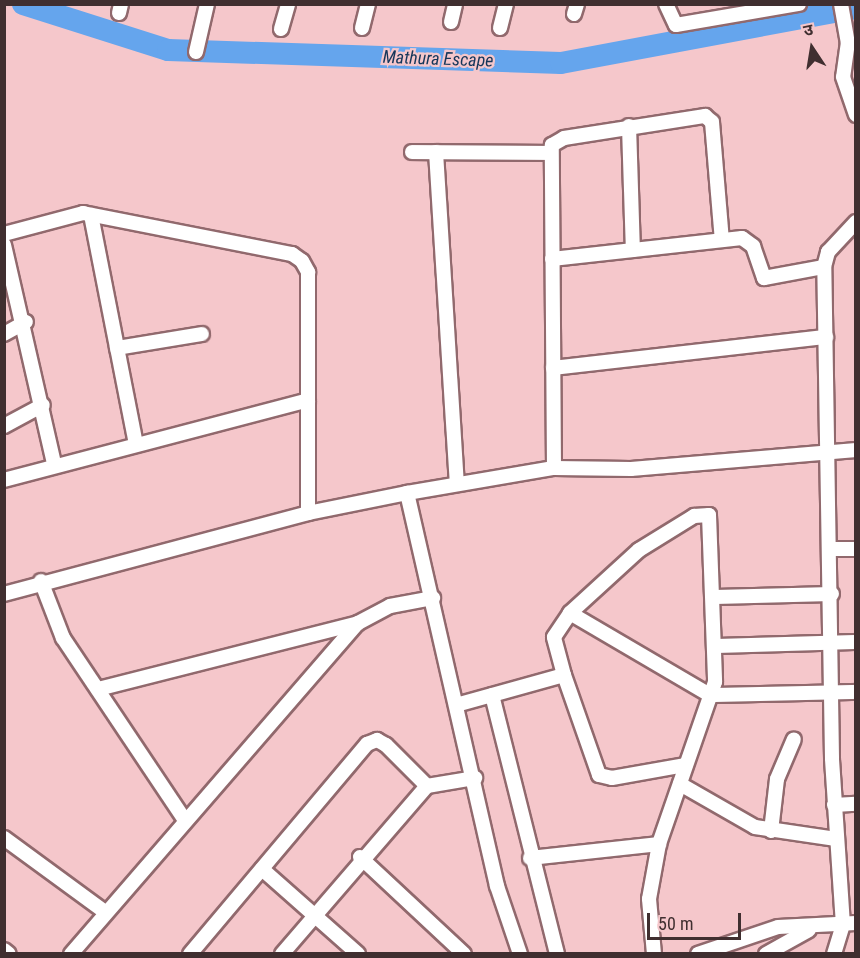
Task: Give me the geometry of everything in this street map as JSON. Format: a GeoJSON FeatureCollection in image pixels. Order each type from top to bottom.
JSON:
{"type":"FeatureCollection","features":[{"type":"Feature","properties":{"kind":"street"},"geometry":{"type":"LineString","coordinates":[[196,52],[207,4]]}},
{"type":"Feature","properties":{"kind":"street"},"geometry":{"type":"LineString","coordinates":[[281,29],[288,4]]}},
{"type":"Feature","properties":{"kind":"street"},"geometry":{"type":"LineString","coordinates":[[362,28],[368,4]]}},
{"type":"Feature","properties":{"kind":"street"},"geometry":{"type":"LineString","coordinates":[[451,22],[455,4]]}},
{"type":"Feature","properties":{"kind":"street"},"geometry":{"type":"LineString","coordinates":[[500,28],[506,4]]}},
{"type":"Feature","properties":{"kind":"street"},"geometry":{"type":"LineString","coordinates":[[666,4],[676,25],[799,4]]}},
{"type":"Feature","properties":{"kind":"street"},"geometry":{"type":"LineString","coordinates":[[841,5],[850,38],[843,77],[855,115]]}},
{"type":"Feature","properties":{"kind":"street"},"geometry":{"type":"LineString","coordinates":[[554,468],[551,153],[556,140],[695,114],[712,122],[722,240]]}},
{"type":"Feature","properties":{"kind":"street"},"geometry":{"type":"LineString","coordinates":[[629,126],[633,250]]}},
{"type":"Feature","properties":{"kind":"street"},"geometry":{"type":"LineString","coordinates":[[412,152],[551,153]]}},
{"type":"Feature","properties":{"kind":"street"},"geometry":{"type":"LineString","coordinates":[[436,152],[457,482]]}},
{"type":"Feature","properties":{"kind":"street"},"geometry":{"type":"LineString","coordinates":[[91,215],[136,444]]}},
{"type":"Feature","properties":{"kind":"street"},"geometry":{"type":"LineString","coordinates":[[4,234],[53,219],[91,215],[292,254],[303,261],[309,272],[308,513]]}},
{"type":"Feature","properties":{"kind":"street"},"geometry":{"type":"LineString","coordinates":[[834,954],[849,924],[836,839],[834,805],[831,452],[824,267],[828,252],[855,222]]}},
{"type":"Feature","properties":{"kind":"street"},"geometry":{"type":"LineString","coordinates":[[552,259],[748,239],[764,278],[824,267]]}},
{"type":"Feature","properties":{"kind":"street"},"geometry":{"type":"LineString","coordinates":[[4,245],[26,322],[54,464]]}},
{"type":"Feature","properties":{"kind":"street"},"geometry":{"type":"LineString","coordinates":[[4,334],[26,322]]}},
{"type":"Feature","properties":{"kind":"street"},"geometry":{"type":"LineString","coordinates":[[117,348],[202,334]]}},
{"type":"Feature","properties":{"kind":"street"},"geometry":{"type":"LineString","coordinates":[[553,368],[826,337]]}},
{"type":"Feature","properties":{"kind":"street"},"geometry":{"type":"LineString","coordinates":[[4,480],[54,464],[308,400]]}},
{"type":"Feature","properties":{"kind":"street"},"geometry":{"type":"LineString","coordinates":[[4,426],[43,405]]}},
{"type":"Feature","properties":{"kind":"street"},"geometry":{"type":"LineString","coordinates":[[4,594],[41,581],[308,513],[457,482],[554,468],[631,469],[855,450]]}},
{"type":"Feature","properties":{"kind":"street"},"geometry":{"type":"LineString","coordinates":[[407,493],[434,598],[497,886],[520,954]]}},
{"type":"Feature","properties":{"kind":"street"},"geometry":{"type":"LineString","coordinates":[[654,954],[649,899],[659,844],[710,695],[715,646],[714,530],[709,515],[703,513],[639,550],[570,613],[554,636],[564,675],[599,775],[686,765]]}},
{"type":"Feature","properties":{"kind":"street"},"geometry":{"type":"LineString","coordinates":[[832,549],[855,549]]}},
{"type":"Feature","properties":{"kind":"street"},"geometry":{"type":"LineString","coordinates":[[41,581],[63,638],[185,820]]}},
{"type":"Feature","properties":{"kind":"street"},"geometry":{"type":"LineString","coordinates":[[715,597],[832,594]]}},
{"type":"Feature","properties":{"kind":"street"},"geometry":{"type":"LineString","coordinates":[[98,689],[358,623],[390,606],[434,598]]}},
{"type":"Feature","properties":{"kind":"street"},"geometry":{"type":"LineString","coordinates":[[570,613],[710,695],[855,692]]}},
{"type":"Feature","properties":{"kind":"street"},"geometry":{"type":"LineString","coordinates":[[70,954],[358,623]]}},
{"type":"Feature","properties":{"kind":"street"},"geometry":{"type":"LineString","coordinates":[[715,646],[855,642]]}},
{"type":"Feature","properties":{"kind":"street"},"geometry":{"type":"LineString","coordinates":[[456,705],[564,675]]}},
{"type":"Feature","properties":{"kind":"street"},"geometry":{"type":"LineString","coordinates":[[492,695],[530,858],[556,954]]}},
{"type":"Feature","properties":{"kind":"street"},"geometry":{"type":"LineString","coordinates":[[771,831],[777,778],[794,739]]}},
{"type":"Feature","properties":{"kind":"street"},"geometry":{"type":"LineString","coordinates":[[190,954],[367,744],[377,740],[386,745],[427,786]]}},
{"type":"Feature","properties":{"kind":"street"},"geometry":{"type":"LineString","coordinates":[[282,954],[360,857],[427,786],[475,778]]}},
{"type":"Feature","properties":{"kind":"street"},"geometry":{"type":"LineString","coordinates":[[680,784],[771,831],[836,839]]}},
{"type":"Feature","properties":{"kind":"street"},"geometry":{"type":"LineString","coordinates":[[834,805],[855,804]]}},
{"type":"Feature","properties":{"kind":"street"},"geometry":{"type":"LineString","coordinates":[[4,838],[105,912]]}},
{"type":"Feature","properties":{"kind":"street"},"geometry":{"type":"LineString","coordinates":[[530,858],[659,844]]}},
{"type":"Feature","properties":{"kind":"street"},"geometry":{"type":"LineString","coordinates":[[360,857],[464,954]]}},
{"type":"Feature","properties":{"kind":"street"},"geometry":{"type":"LineString","coordinates":[[262,868],[358,954]]}},
{"type":"Feature","properties":{"kind":"street"},"geometry":{"type":"LineString","coordinates":[[698,954],[778,927],[809,930],[849,924]]}},
{"type":"Feature","properties":{"kind":"street"},"geometry":{"type":"LineString","coordinates":[[766,954],[809,930]]}},
{"type":"Feature","properties":{"kind":"street"},"geometry":{"type":"LineString","coordinates":[[4,950],[9,954]]}},
{"type":"Feature","properties":{"kind":"waterway","name":"Mathura Escape"},"geometry":{"type":"LineString","coordinates":[[23,4],[168,50],[561,63],[856,8]]}}]}
